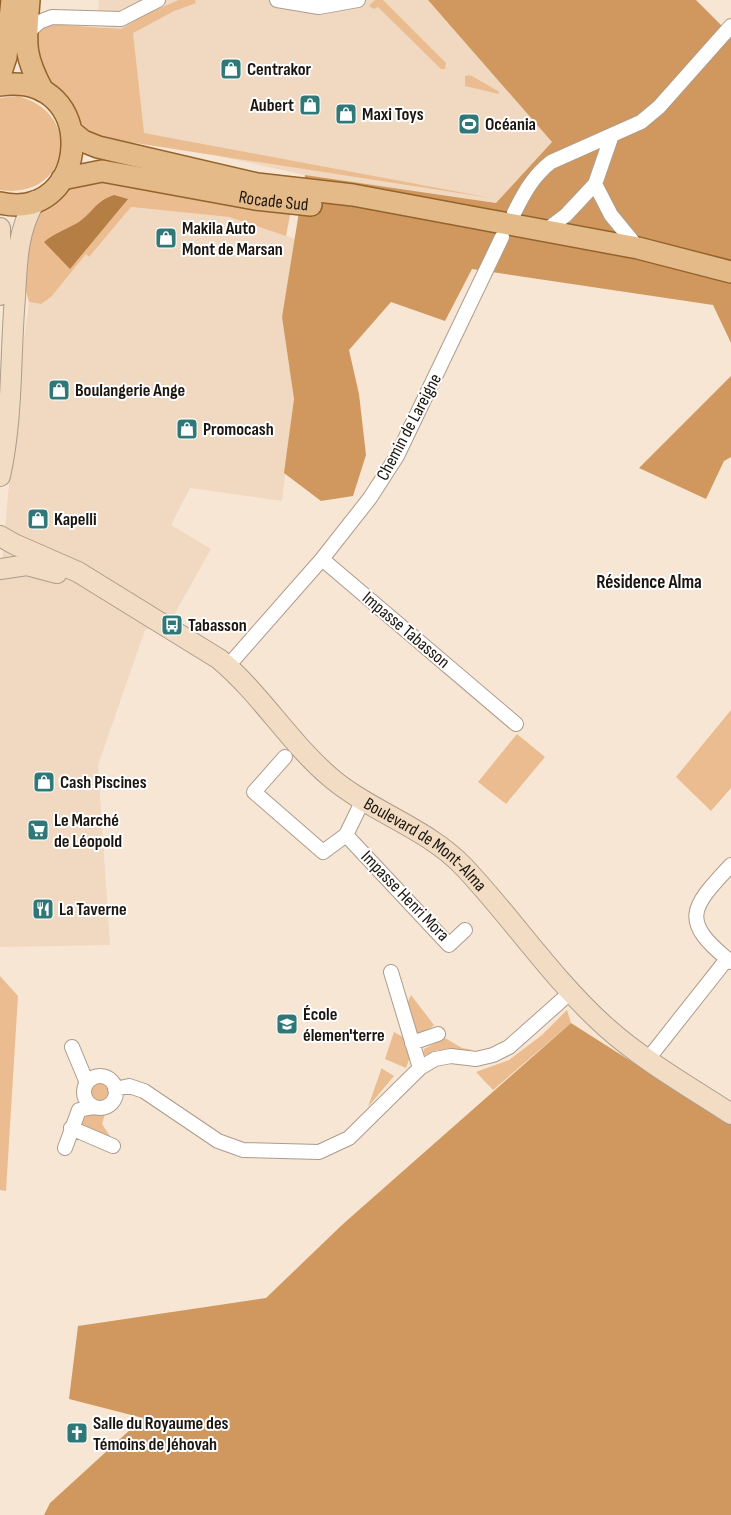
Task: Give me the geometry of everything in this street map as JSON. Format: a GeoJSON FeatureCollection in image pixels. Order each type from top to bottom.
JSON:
{"type":"FeatureCollection","features":[{"type":"Feature","properties":{"kind":"main road"},"geometry":{"type":"LineString","coordinates":[[0,75],[6,57],[12,0]]}},
{"type":"Feature","properties":{"kind":"main road"},"geometry":{"type":"LineString","coordinates":[[28,0],[26,52],[30,67],[43,91]]}},
{"type":"Feature","properties":{"kind":"main road"},"geometry":{"type":"LineString","coordinates":[[0,85],[12,83],[28,85],[43,91],[56,102],[67,116],[74,148],[70,165],[62,179],[50,192],[35,200],[19,204],[0,203]]}},
{"type":"Feature","properties":{"kind":"main road","name":"Rocade Sud"},"geometry":{"type":"LineString","coordinates":[[72,132],[84,141],[98,147],[258,184],[353,195],[638,248],[731,272]]}},
{"type":"Feature","properties":{"kind":"main road","name":"Rocade Sud"},"geometry":{"type":"LineString","coordinates":[[62,179],[102,172],[255,199],[487,220]]}},
{"type":"Feature","properties":{"kind":"street"},"geometry":{"type":"LineString","coordinates":[[27,33],[39,22],[52,17],[120,19],[158,0]]}},
{"type":"Feature","properties":{"kind":"street"},"geometry":{"type":"LineString","coordinates":[[277,0],[319,7],[358,0]]}},
{"type":"Feature","properties":{"kind":"street"},"geometry":{"type":"LineString","coordinates":[[514,213],[526,189],[541,170],[551,162],[641,122],[659,107],[731,26]]}},
{"type":"Feature","properties":{"kind":"street"},"geometry":{"type":"LineString","coordinates":[[545,231],[566,215],[595,184],[612,134]]}},
{"type":"Feature","properties":{"kind":"street"},"geometry":{"type":"LineString","coordinates":[[595,184],[611,215],[638,248]]}},
{"type":"Feature","properties":{"kind":"street"},"geometry":{"type":"LineString","coordinates":[[0,476],[6,448],[5,348],[22,227],[35,200]]}},
{"type":"Feature","properties":{"kind":"street"},"geometry":{"type":"LineString","coordinates":[[0,228],[2,235],[0,295]]}},
{"type":"Feature","properties":{"kind":"street","name":"Chemin de Lareigne"},"geometry":{"type":"LineString","coordinates":[[228,666],[322,559],[370,498],[397,456],[502,237]]}},
{"type":"Feature","properties":{"kind":"street","name":"Boulevard de Mont-Alma"},"geometry":{"type":"LineString","coordinates":[[0,536],[78,572],[106,591],[215,656],[228,666],[315,763],[342,787],[436,844],[464,867],[572,991],[607,1028],[731,1114]]}},
{"type":"Feature","properties":{"kind":"street"},"geometry":{"type":"LineString","coordinates":[[0,542],[0,561]]}},
{"type":"Feature","properties":{"kind":"street","name":"Impasse Tabasson"},"geometry":{"type":"LineString","coordinates":[[322,559],[486,707],[516,724]]}},
{"type":"Feature","properties":{"kind":"street","name":"Boulevard de Mont-Alma"},"geometry":{"type":"LineString","coordinates":[[0,569],[22,565],[37,566],[106,591]]}},
{"type":"Feature","properties":{"kind":"street"},"geometry":{"type":"LineString","coordinates":[[285,757],[254,792],[323,852],[346,835],[363,800]]}},
{"type":"Feature","properties":{"kind":"street","name":"Impasse Henri Mora"},"geometry":{"type":"LineString","coordinates":[[346,835],[449,945],[465,930]]}},
{"type":"Feature","properties":{"kind":"street"},"geometry":{"type":"LineString","coordinates":[[648,1058],[729,961],[704,936],[695,915],[698,904],[704,894],[731,865]]}},
{"type":"Feature","properties":{"kind":"street"},"geometry":{"type":"LineString","coordinates":[[391,972],[420,1068]]}},
{"type":"Feature","properties":{"kind":"street"},"geometry":{"type":"LineString","coordinates":[[116,1089],[129,1086],[144,1091],[218,1141],[243,1150],[319,1152],[349,1138],[420,1068],[435,1059],[451,1056],[476,1059],[509,1048],[572,991]]}},
{"type":"Feature","properties":{"kind":"street"},"geometry":{"type":"LineString","coordinates":[[412,1043],[438,1034]]}},
{"type":"Feature","properties":{"kind":"street"},"geometry":{"type":"LineString","coordinates":[[72,1047],[87,1083],[84,1096],[94,1107]]}},
{"type":"Feature","properties":{"kind":"street"},"geometry":{"type":"LineString","coordinates":[[65,1148],[79,1110],[108,1106],[114,1099],[116,1089],[110,1080],[101,1076],[87,1083]]}},
{"type":"Feature","properties":{"kind":"street"},"geometry":{"type":"LineString","coordinates":[[72,1128],[113,1146]]}},
{"type":"Feature","properties":{"kind":"shaded area"},"geometry":{"type":"Polygon","coordinates":[[[99,0],[428,0],[552,142],[497,203],[305,175],[139,139],[98,12],[99,0]]]}},
{"type":"Feature","properties":{"kind":"shaded area"},"geometry":{"type":"Polygon","coordinates":[[[179,0],[195,0],[196,3],[174,11],[133,33],[144,133],[491,198],[103,138],[86,131],[67,99],[35,66],[35,31],[50,24],[121,29],[146,14],[179,0]]]}},
{"type":"Feature","properties":{"kind":"shaded area"},"geometry":{"type":"Polygon","coordinates":[[[375,0],[383,0],[446,63],[445,69],[441,69],[378,7],[374,9],[369,6],[375,0]]]}},
{"type":"Feature","properties":{"kind":"shaded area"},"geometry":{"type":"Polygon","coordinates":[[[428,0],[696,0],[731,35],[731,343],[713,305],[472,269],[445,321],[391,302],[349,350],[359,394],[366,455],[353,496],[321,501],[284,473],[294,399],[282,317],[305,175],[496,203],[552,142],[428,0]]]}},
{"type":"Feature","properties":{"kind":"shaded area"},"geometry":{"type":"Polygon","coordinates":[[[470,75],[498,91],[499,94],[465,86],[465,76],[470,75]]]}},
{"type":"Feature","properties":{"kind":"shaded area"},"geometry":{"type":"Polygon","coordinates":[[[18,96],[40,106],[54,120],[60,137],[60,154],[53,170],[41,183],[23,190],[0,190],[0,98],[18,96]]]}},
{"type":"Feature","properties":{"kind":"shaded area"},"geometry":{"type":"Polygon","coordinates":[[[100,180],[291,210],[286,236],[229,217],[131,207],[89,257],[86,254],[51,297],[41,304],[29,302],[25,288],[29,238],[33,222],[44,206],[69,185],[100,180]]]}},
{"type":"Feature","properties":{"kind":"shaded area"},"geometry":{"type":"Polygon","coordinates":[[[114,195],[128,199],[70,269],[44,242],[79,222],[108,197],[114,195]]]}},
{"type":"Feature","properties":{"kind":"shaded area"},"geometry":{"type":"Polygon","coordinates":[[[131,207],[229,217],[296,239],[282,317],[294,399],[282,501],[190,488],[171,525],[211,549],[171,620],[145,630],[98,765],[110,945],[0,947],[0,584],[18,385],[29,302],[41,304],[51,297],[86,254],[89,257],[131,207]]]}},
{"type":"Feature","properties":{"kind":"shaded area"},"geometry":{"type":"Polygon","coordinates":[[[731,376],[731,457],[724,461],[706,499],[639,468],[731,376]]]}},
{"type":"Feature","properties":{"kind":"shaded area"},"geometry":{"type":"Polygon","coordinates":[[[731,710],[731,788],[711,811],[676,777],[731,710]]]}},
{"type":"Feature","properties":{"kind":"shaded area"},"geometry":{"type":"Polygon","coordinates":[[[517,734],[545,757],[506,804],[478,782],[517,734]]]}},
{"type":"Feature","properties":{"kind":"shaded area"},"geometry":{"type":"Polygon","coordinates":[[[0,976],[18,996],[6,1191],[0,1190],[0,976]]]}},
{"type":"Feature","properties":{"kind":"shaded area"},"geometry":{"type":"Polygon","coordinates":[[[411,995],[434,1025],[424,1034],[418,1035],[413,1030],[407,1004],[411,995]]]}},
{"type":"Feature","properties":{"kind":"shaded area"},"geometry":{"type":"Polygon","coordinates":[[[567,1010],[571,1023],[493,1090],[476,1072],[509,1060],[542,1035],[567,1010]]]}},
{"type":"Feature","properties":{"kind":"shaded area"},"geometry":{"type":"Polygon","coordinates":[[[571,1023],[731,1125],[731,1515],[44,1515],[50,1503],[143,1418],[69,1399],[78,1326],[266,1298],[343,1224],[571,1023]]]}},
{"type":"Feature","properties":{"kind":"shaded area"},"geometry":{"type":"Polygon","coordinates":[[[394,1032],[403,1037],[410,1057],[406,1068],[385,1059],[394,1032]]]}},
{"type":"Feature","properties":{"kind":"shaded area"},"geometry":{"type":"Polygon","coordinates":[[[445,1038],[462,1048],[473,1050],[437,1050],[423,1056],[424,1049],[445,1038]]]}},
{"type":"Feature","properties":{"kind":"shaded area"},"geometry":{"type":"Polygon","coordinates":[[[381,1068],[394,1076],[368,1107],[381,1070],[381,1068]]]}},
{"type":"Feature","properties":{"kind":"shaded area"},"geometry":{"type":"Polygon","coordinates":[[[100,1080],[108,1084],[112,1092],[108,1100],[100,1104],[92,1100],[88,1092],[92,1084],[100,1080]]]}},
{"type":"Feature","properties":{"kind":"shaded area"},"geometry":{"type":"Polygon","coordinates":[[[89,1114],[105,1114],[102,1124],[110,1136],[105,1138],[82,1126],[82,1120],[89,1114]]]}},
{"type":"Feature","properties":{"kind":"place","name":"Centrakor"},"geometry":{"type":"Point","coordinates":[231,69]}},
{"type":"Feature","properties":{"kind":"place","name":"Aubert"},"geometry":{"type":"Point","coordinates":[310,105]}},
{"type":"Feature","properties":{"kind":"place","name":"Maxi Toys"},"geometry":{"type":"Point","coordinates":[346,114]}},
{"type":"Feature","properties":{"kind":"place","name":"Océania"},"geometry":{"type":"Point","coordinates":[469,124]}},
{"type":"Feature","properties":{"kind":"place","name":"Makila Auto Mont de Marsan"},"geometry":{"type":"Point","coordinates":[166,238]}},
{"type":"Feature","properties":{"kind":"place","name":"Boulangerie Ange"},"geometry":{"type":"Point","coordinates":[59,390]}},
{"type":"Feature","properties":{"kind":"place","name":"Promocash"},"geometry":{"type":"Point","coordinates":[187,429]}},
{"type":"Feature","properties":{"kind":"place","name":"Kapelli"},"geometry":{"type":"Point","coordinates":[38,519]}},
{"type":"Feature","properties":{"kind":"place","name":"Tabasson"},"geometry":{"type":"Point","coordinates":[172,625]}},
{"type":"Feature","properties":{"kind":"place","name":"Cash Piscines"},"geometry":{"type":"Point","coordinates":[44,782]}},
{"type":"Feature","properties":{"kind":"place","name":"Le Marché de Léopold"},"geometry":{"type":"Point","coordinates":[38,830]}},
{"type":"Feature","properties":{"kind":"place","name":"La Taverne"},"geometry":{"type":"Point","coordinates":[43,909]}},
{"type":"Feature","properties":{"kind":"place","name":"École élemen'terre"},"geometry":{"type":"Point","coordinates":[287,1024]}},
{"type":"Feature","properties":{"kind":"place","name":"Salle du Royaume des Témoins de Jéhovah"},"geometry":{"type":"Point","coordinates":[77,1433]}},
{"type":"Feature","properties":{"kind":"district","name":"Résidence Alma"},"geometry":{"type":"Point","coordinates":[649,582]}}]}
